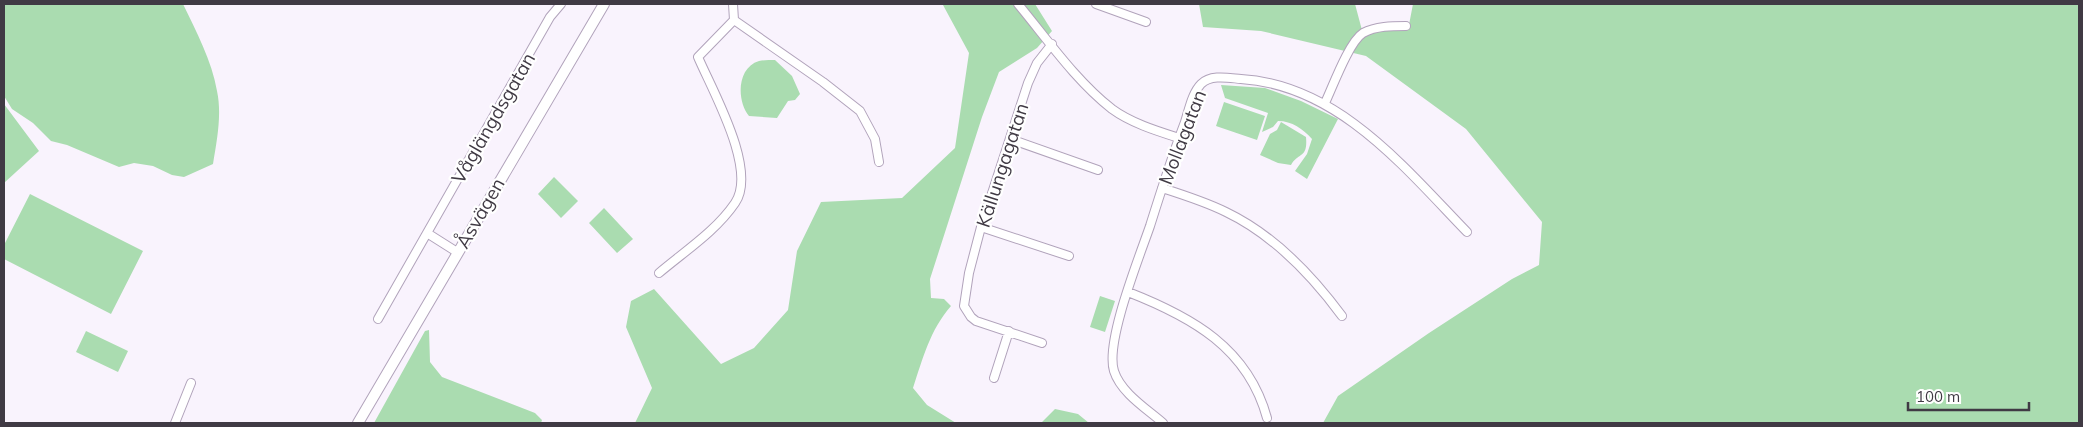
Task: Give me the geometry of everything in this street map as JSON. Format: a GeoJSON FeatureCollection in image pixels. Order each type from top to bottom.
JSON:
{"type":"FeatureCollection","features":[{"type":"Feature","properties":{"kind":"street","name":"Våglängdsgatan"},"geometry":{"type":"LineString","coordinates":[[378,319],[550,17],[561,4]]}},
{"type":"Feature","properties":{"kind":"street","name":"Åsvägen"},"geometry":{"type":"LineString","coordinates":[[358,423],[604,4]]}},
{"type":"Feature","properties":{"kind":"street"},"geometry":{"type":"LineString","coordinates":[[659,273],[717,224],[736,202],[742,171],[736,146],[698,57],[734,20],[733,4]]}},
{"type":"Feature","properties":{"kind":"street"},"geometry":{"type":"LineString","coordinates":[[1018,4],[1086,83],[1113,109],[1151,129],[1179,138]]}},
{"type":"Feature","properties":{"kind":"street"},"geometry":{"type":"LineString","coordinates":[[1096,4],[1146,22]]}},
{"type":"Feature","properties":{"kind":"street"},"geometry":{"type":"LineString","coordinates":[[734,20],[823,82],[860,111],[874,139],[879,162]]}},
{"type":"Feature","properties":{"kind":"street"},"geometry":{"type":"LineString","coordinates":[[1325,103],[1353,45],[1363,34],[1385,26],[1406,26]]}},
{"type":"Feature","properties":{"kind":"street","name":"Källungagatan"},"geometry":{"type":"LineString","coordinates":[[1009,331],[971,318],[964,306],[965,292],[982,226],[1033,71],[1052,44]]}},
{"type":"Feature","properties":{"kind":"street","name":"Mollagatan"},"geometry":{"type":"LineString","coordinates":[[1163,423],[1127,391],[1114,372],[1112,349],[1128,292],[1179,138],[1197,89],[1205,81],[1215,78],[1264,81],[1282,85],[1325,103],[1397,160],[1467,232]]}},
{"type":"Feature","properties":{"kind":"street"},"geometry":{"type":"LineString","coordinates":[[1010,139],[1098,170]]}},
{"type":"Feature","properties":{"kind":"street"},"geometry":{"type":"LineString","coordinates":[[1162,188],[1220,209],[1261,232],[1293,259],[1324,291],[1342,316]]}},
{"type":"Feature","properties":{"kind":"street"},"geometry":{"type":"LineString","coordinates":[[982,226],[1070,256]]}},
{"type":"Feature","properties":{"kind":"street"},"geometry":{"type":"LineString","coordinates":[[427,233],[457,252]]}},
{"type":"Feature","properties":{"kind":"street"},"geometry":{"type":"LineString","coordinates":[[1128,292],[1168,308],[1217,338],[1239,363],[1262,401],[1267,418]]}},
{"type":"Feature","properties":{"kind":"street"},"geometry":{"type":"LineString","coordinates":[[994,378],[1009,331],[1042,343]]}},
{"type":"Feature","properties":{"kind":"street"},"geometry":{"type":"LineString","coordinates":[[175,423],[191,383]]}},
{"type":"Feature","properties":{"kind":"green space"},"geometry":{"type":"Polygon","coordinates":[[[4,4],[183,4],[198,35],[215,80],[219,118],[213,164],[184,177],[172,175],[153,166],[134,163],[119,167],[67,145],[51,141],[33,123],[12,109],[4,96],[4,4]]]}},
{"type":"Feature","properties":{"kind":"green space"},"geometry":{"type":"Polygon","coordinates":[[[941,4],[1035,4],[1052,31],[1037,48],[999,72],[982,117],[930,279],[931,298],[944,299],[951,306],[932,335],[913,388],[927,405],[956,423],[635,423],[652,388],[626,327],[631,301],[654,289],[721,364],[754,348],[788,310],[797,251],[821,202],[902,198],[955,148],[969,53],[941,4]]]}},
{"type":"Feature","properties":{"kind":"green space"},"geometry":{"type":"Polygon","coordinates":[[[1199,4],[1355,4],[1363,34],[1387,29],[1408,30],[1413,4],[2079,4],[2079,423],[1323,423],[1338,396],[1429,333],[1512,279],[1539,265],[1542,222],[1466,129],[1366,56],[1261,31],[1203,27],[1199,4]]]}},
{"type":"Feature","properties":{"kind":"green space"},"geometry":{"type":"Polygon","coordinates":[[[775,60],[792,76],[800,94],[795,100],[788,101],[777,118],[749,116],[742,102],[741,94],[741,86],[746,71],[751,65],[759,61],[775,60]]]}},
{"type":"Feature","properties":{"kind":"green space"},"geometry":{"type":"Polygon","coordinates":[[[1221,85],[1265,88],[1301,101],[1338,119],[1307,179],[1295,171],[1307,154],[1312,139],[1297,126],[1283,121],[1278,121],[1273,127],[1262,132],[1268,113],[1225,98],[1221,85]]]}},
{"type":"Feature","properties":{"kind":"green space"},"geometry":{"type":"Polygon","coordinates":[[[1224,102],[1265,116],[1257,140],[1216,126],[1224,102]]]}},
{"type":"Feature","properties":{"kind":"green space"},"geometry":{"type":"Polygon","coordinates":[[[4,104],[39,151],[4,183],[4,104]]]}},
{"type":"Feature","properties":{"kind":"green space"},"geometry":{"type":"Polygon","coordinates":[[[1281,122],[1306,137],[1304,152],[1291,165],[1278,163],[1260,155],[1270,134],[1277,130],[1281,122]]]}},
{"type":"Feature","properties":{"kind":"green space"},"geometry":{"type":"Polygon","coordinates":[[[554,177],[578,201],[561,218],[538,194],[554,177]]]}},
{"type":"Feature","properties":{"kind":"green space"},"geometry":{"type":"Polygon","coordinates":[[[30,194],[143,251],[111,314],[4,259],[4,245],[30,194]]]}},
{"type":"Feature","properties":{"kind":"green space"},"geometry":{"type":"Polygon","coordinates":[[[604,208],[633,239],[617,253],[589,223],[604,208]]]}},
{"type":"Feature","properties":{"kind":"green space"},"geometry":{"type":"Polygon","coordinates":[[[1100,296],[1115,301],[1105,332],[1090,327],[1100,296]]]}},
{"type":"Feature","properties":{"kind":"green space"},"geometry":{"type":"Polygon","coordinates":[[[429,330],[430,362],[442,377],[535,413],[542,420],[541,423],[374,423],[425,331],[429,330]]]}},
{"type":"Feature","properties":{"kind":"green space"},"geometry":{"type":"Polygon","coordinates":[[[86,331],[128,351],[118,372],[76,352],[86,331]]]}},
{"type":"Feature","properties":{"kind":"green space"},"geometry":{"type":"Polygon","coordinates":[[[1055,409],[1078,414],[1089,423],[1041,423],[1055,409]]]}}]}
